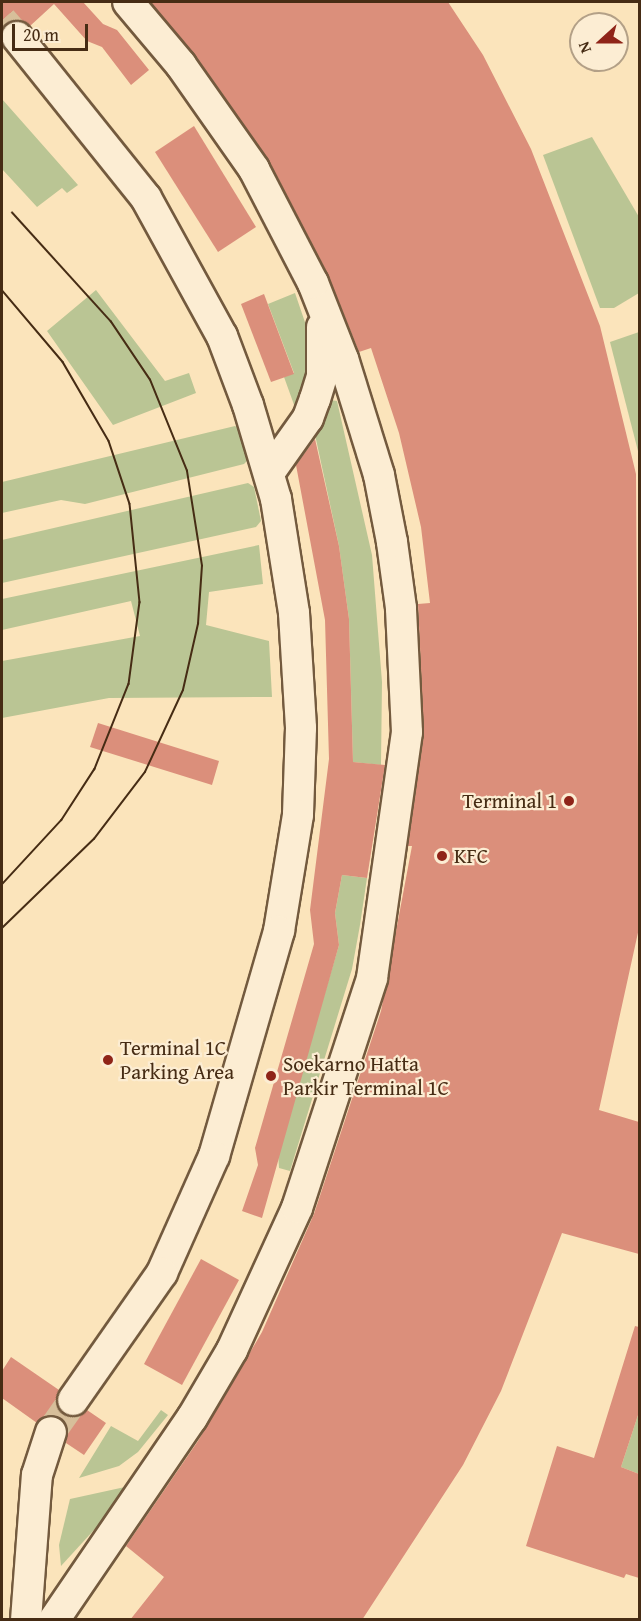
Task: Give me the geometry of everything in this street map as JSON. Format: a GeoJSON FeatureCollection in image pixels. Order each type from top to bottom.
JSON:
{"type":"FeatureCollection","features":[{"type":"Feature","properties":{"kind":"street"},"geometry":{"type":"LineString","coordinates":[[54,1620],[192,1418],[232,1350],[297,1208],[372,978],[407,732],[401,608],[379,475],[313,283],[244,155],[181,65],[128,2]]}},
{"type":"Feature","properties":{"kind":"street"},"geometry":{"type":"LineString","coordinates":[[17,37],[128,172],[176,245],[222,336],[269,473],[287,561],[301,728],[298,815],[279,931],[222,1133],[180,1236],[162,1273],[73,1400]]}},
{"type":"Feature","properties":{"kind":"street"},"geometry":{"type":"LineString","coordinates":[[269,473],[308,418],[322,376],[325,347],[313,283]]}},
{"type":"Feature","properties":{"kind":"street"},"geometry":{"type":"LineString","coordinates":[[26,1620],[37,1475],[51,1432]]}},
{"type":"Feature","properties":{"kind":"green space"},"geometry":{"type":"Polygon","coordinates":[[[2,99],[78,185],[67,193],[62,188],[37,207],[2,169],[2,99]]]}},
{"type":"Feature","properties":{"kind":"green space"},"geometry":{"type":"Polygon","coordinates":[[[592,137],[639,217],[639,293],[614,308],[600,308],[543,155],[592,137]]]}},
{"type":"Feature","properties":{"kind":"green space"},"geometry":{"type":"Polygon","coordinates":[[[96,290],[165,381],[189,373],[196,393],[113,425],[47,331],[96,290]]]}},
{"type":"Feature","properties":{"kind":"green space"},"geometry":{"type":"Polygon","coordinates":[[[295,293],[309,334],[312,370],[297,413],[284,377],[294,373],[268,304],[295,293]]]}},
{"type":"Feature","properties":{"kind":"green space"},"geometry":{"type":"Polygon","coordinates":[[[640,332],[639,455],[610,342],[640,332]]]}},
{"type":"Feature","properties":{"kind":"green space"},"geometry":{"type":"Polygon","coordinates":[[[330,400],[337,401],[372,555],[382,682],[381,765],[353,762],[349,619],[339,546],[314,430],[330,400]]]}},
{"type":"Feature","properties":{"kind":"green space"},"geometry":{"type":"Polygon","coordinates":[[[235,426],[242,431],[248,460],[244,464],[85,504],[61,500],[2,513],[2,482],[235,426]]]}},
{"type":"Feature","properties":{"kind":"green space"},"geometry":{"type":"Polygon","coordinates":[[[248,483],[254,487],[261,521],[256,527],[2,583],[2,540],[248,483]]]}},
{"type":"Feature","properties":{"kind":"green space"},"geometry":{"type":"Polygon","coordinates":[[[259,545],[263,584],[209,592],[206,625],[269,641],[272,697],[109,698],[2,718],[2,661],[140,636],[131,601],[2,630],[2,599],[259,545]]]}},
{"type":"Feature","properties":{"kind":"green space"},"geometry":{"type":"Polygon","coordinates":[[[342,875],[367,878],[360,925],[352,969],[290,1171],[279,1168],[278,1152],[339,945],[335,913],[342,875]]]}},
{"type":"Feature","properties":{"kind":"green space"},"geometry":{"type":"Polygon","coordinates":[[[161,1410],[168,1415],[138,1452],[119,1466],[79,1478],[111,1426],[138,1441],[161,1410]]]}},
{"type":"Feature","properties":{"kind":"green space"},"geometry":{"type":"Polygon","coordinates":[[[639,1412],[639,1474],[621,1467],[639,1412]]]}},
{"type":"Feature","properties":{"kind":"green space"},"geometry":{"type":"Polygon","coordinates":[[[125,1487],[126,1495],[61,1566],[59,1545],[70,1499],[125,1487]]]}},
{"type":"Feature","properties":{"kind":"building"},"geometry":{"type":"Polygon","coordinates":[[[2,2],[83,2],[103,24],[117,30],[149,70],[131,85],[102,47],[87,41],[54,4],[30,26],[15,20],[2,30],[2,2]]]}},
{"type":"Feature","properties":{"kind":"building","name":"Terminal 1"},"geometry":{"type":"Polygon","coordinates":[[[150,2],[448,2],[483,55],[531,149],[600,326],[636,474],[639,928],[599,1110],[639,1122],[639,1254],[562,1233],[501,1391],[463,1465],[362,1620],[130,1620],[164,1577],[126,1546],[198,1441],[262,1332],[314,1214],[381,1011],[412,846],[408,846],[424,734],[418,604],[430,603],[421,527],[399,433],[371,348],[359,352],[328,275],[268,159],[195,55],[150,2]]]}},
{"type":"Feature","properties":{"kind":"building"},"geometry":{"type":"Polygon","coordinates":[[[194,126],[256,227],[218,252],[155,152],[194,126]]]}},
{"type":"Feature","properties":{"kind":"building"},"geometry":{"type":"Polygon","coordinates":[[[264,294],[294,374],[271,382],[241,304],[264,294]]]}},
{"type":"Feature","properties":{"kind":"building"},"geometry":{"type":"Polygon","coordinates":[[[315,439],[339,546],[349,619],[353,762],[385,765],[367,878],[342,875],[335,913],[339,945],[262,1218],[242,1211],[258,1165],[255,1148],[314,944],[310,910],[329,759],[325,620],[296,465],[315,439]]]}},
{"type":"Feature","properties":{"kind":"building"},"geometry":{"type":"Polygon","coordinates":[[[98,723],[219,761],[212,785],[90,747],[98,723]]]}},
{"type":"Feature","properties":{"kind":"building"},"geometry":{"type":"Polygon","coordinates":[[[201,1259],[239,1280],[182,1385],[144,1364],[201,1259]]]}},
{"type":"Feature","properties":{"kind":"building"},"geometry":{"type":"Polygon","coordinates":[[[635,1326],[639,1327],[639,1412],[621,1467],[639,1474],[639,1578],[626,1574],[624,1578],[526,1546],[557,1446],[594,1458],[635,1326]]]}},
{"type":"Feature","properties":{"kind":"building"},"geometry":{"type":"Polygon","coordinates":[[[11,1357],[59,1390],[57,1407],[64,1414],[80,1416],[87,1410],[106,1423],[84,1455],[66,1443],[68,1429],[63,1420],[48,1415],[37,1423],[2,1398],[2,1371],[11,1357]]]}},
{"type":"Feature","properties":{"kind":"tunnel"},"geometry":{"type":"LineString","coordinates":[[2,20],[17,37]]}},
{"type":"Feature","properties":{"kind":"tunnel"},"geometry":{"type":"LineString","coordinates":[[51,1432],[73,1400]]}},
{"type":"Feature","properties":{"kind":"tram line"},"geometry":{"type":"LineString","coordinates":[[2,928],[94,839],[145,772],[183,690],[198,624],[202,566],[187,471],[150,380],[111,322],[12,213]]}},
{"type":"Feature","properties":{"kind":"tram line"},"geometry":{"type":"LineString","coordinates":[[2,290],[63,362],[109,441],[130,504],[140,602],[129,684],[95,769],[62,820],[2,885]]}},
{"type":"Feature","properties":{"kind":"place","name":"Terminal 1"},"geometry":{"type":"Point","coordinates":[569,801]}},
{"type":"Feature","properties":{"kind":"place","name":"KFC"},"geometry":{"type":"Point","coordinates":[442,856]}},
{"type":"Feature","properties":{"kind":"place","name":"Terminal 1C Parking Area"},"geometry":{"type":"Point","coordinates":[108,1060]}},
{"type":"Feature","properties":{"kind":"place","name":"Soekarno Hatta Parkir Terminal 1C"},"geometry":{"type":"Point","coordinates":[271,1076]}}]}
